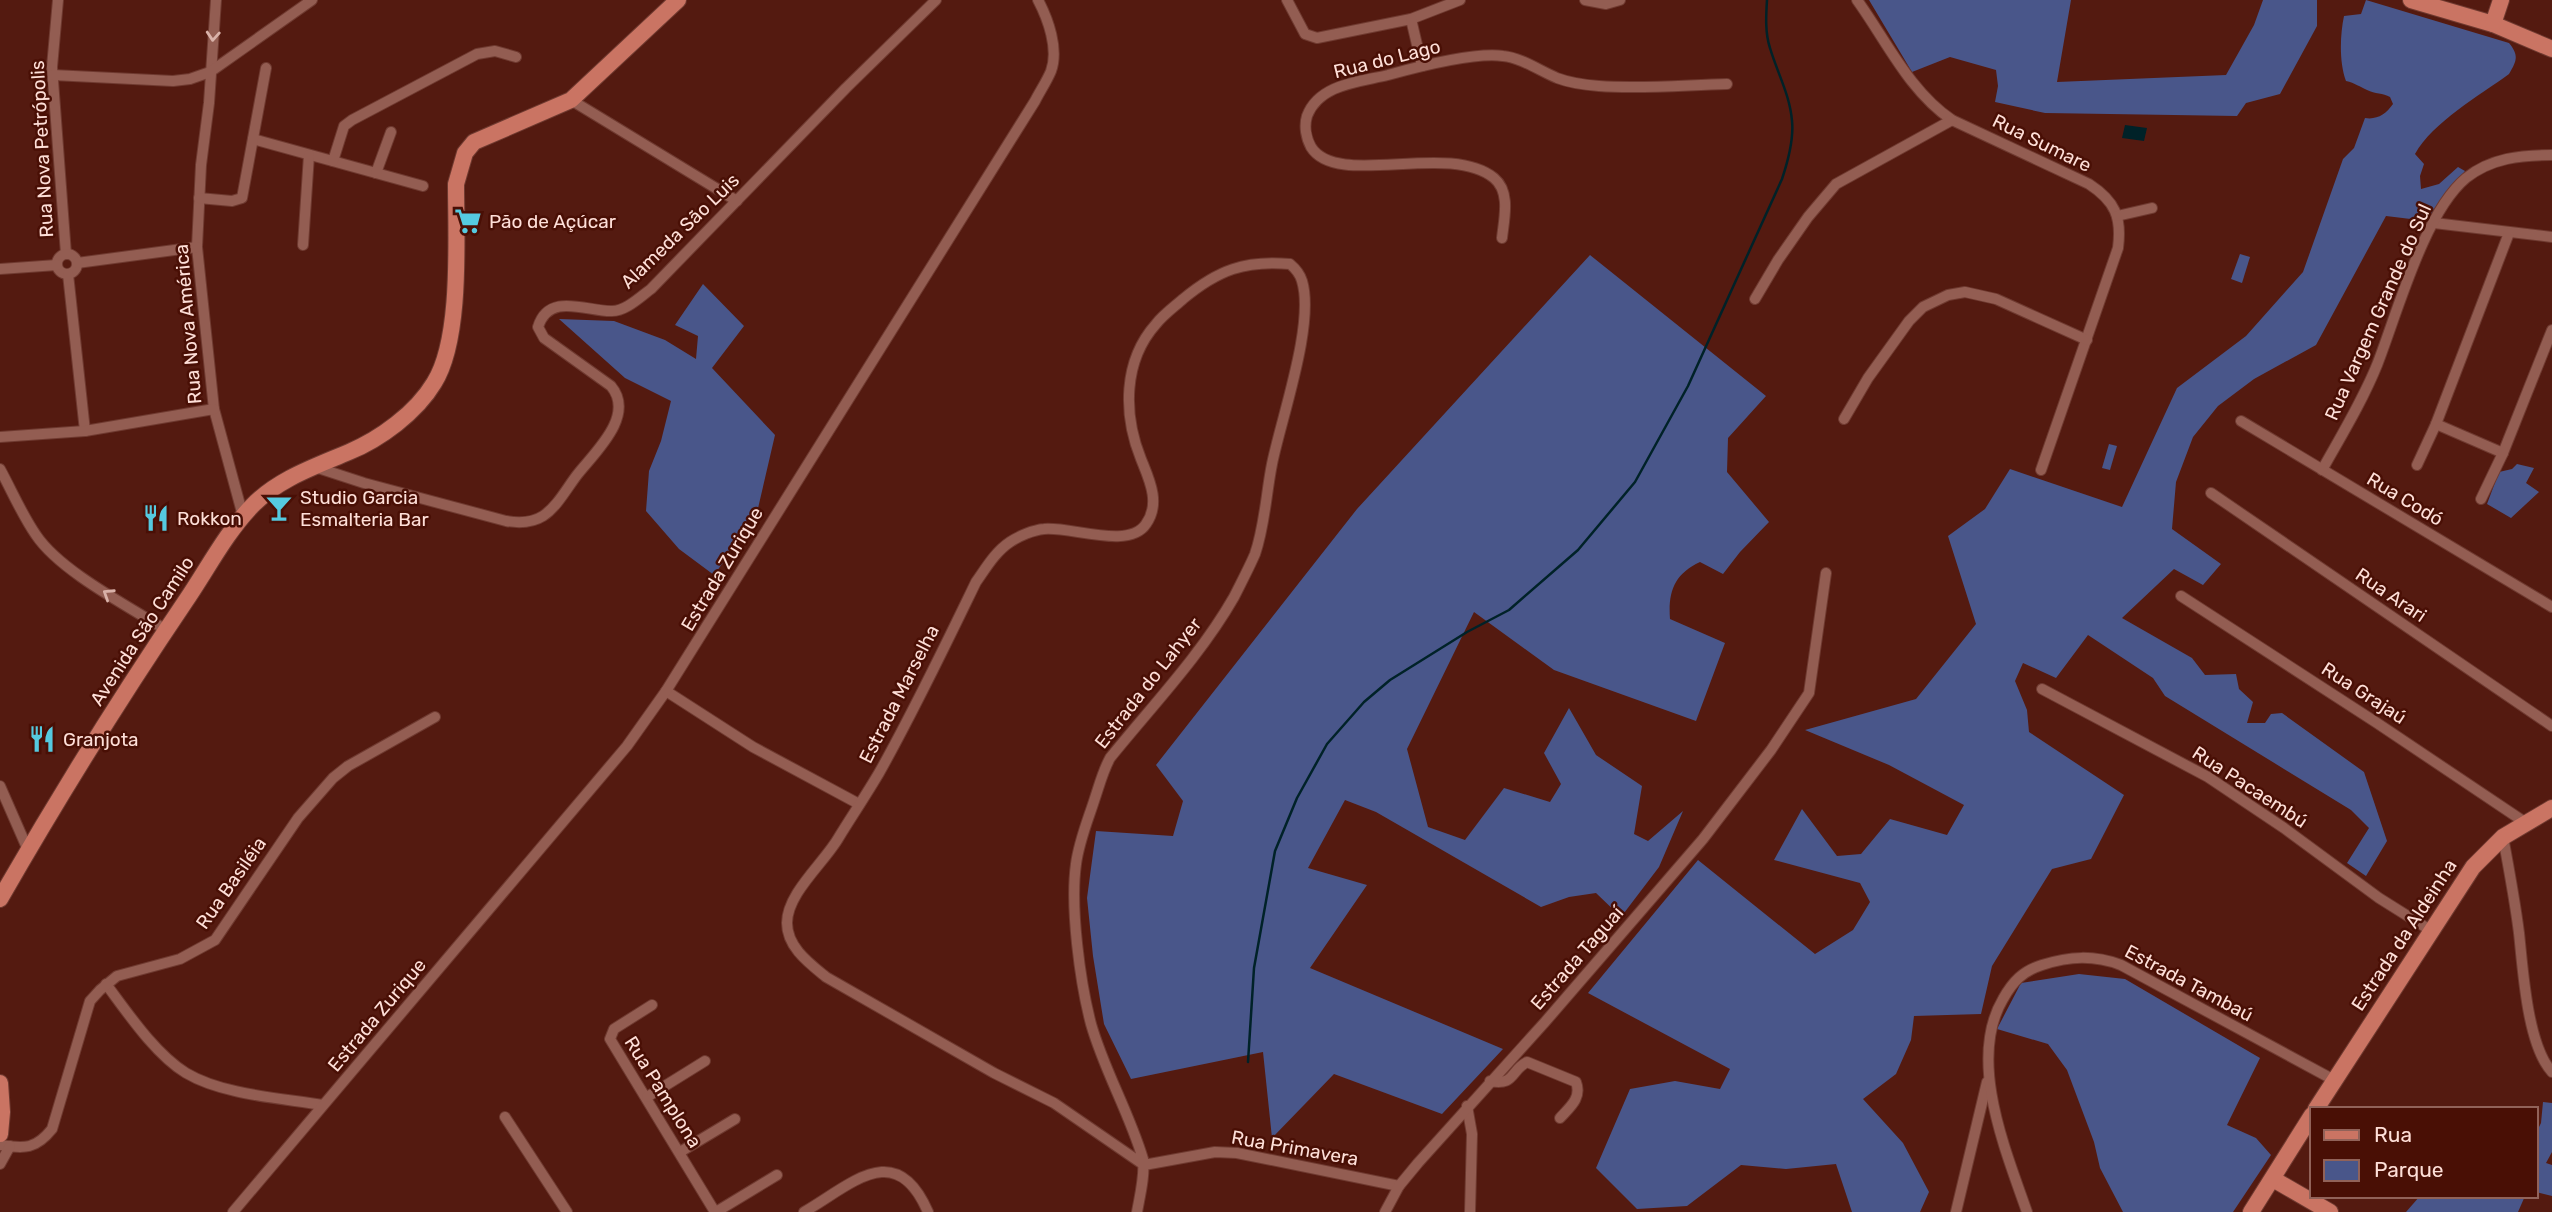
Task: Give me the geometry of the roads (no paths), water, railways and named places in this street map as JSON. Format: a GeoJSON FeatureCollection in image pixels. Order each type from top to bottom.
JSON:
{"type":"FeatureCollection","features":[{"type":"Feature","properties":{"kind":"main road","name":"Avenida São Camilo"},"geometry":{"type":"LineString","coordinates":[[0,899],[166,630],[243,516],[281,482],[351,452],[391,428],[426,395],[435,382],[442,367],[449,337],[454,289],[456,184],[465,153],[474,142],[486,136],[571,100],[678,0]]}},
{"type":"Feature","properties":{"kind":"main road"},"geometry":{"type":"LineString","coordinates":[[2411,0],[2493,24],[2552,49]]}},
{"type":"Feature","properties":{"kind":"main road"},"geometry":{"type":"LineString","coordinates":[[2493,24],[2501,0]]}},
{"type":"Feature","properties":{"kind":"main road","name":"Estrada da Aldeinha"},"geometry":{"type":"LineString","coordinates":[[2317,1107],[2473,867],[2503,837],[2552,808]]}},
{"type":"Feature","properties":{"kind":"main road"},"geometry":{"type":"LineString","coordinates":[[0,1083],[3,1142]]}},
{"type":"Feature","properties":{"kind":"main road"},"geometry":{"type":"LineString","coordinates":[[2250,1212],[2310,1118]]}},
{"type":"Feature","properties":{"kind":"main road"},"geometry":{"type":"LineString","coordinates":[[2273,1179],[2330,1212]]}},
{"type":"Feature","properties":{"kind":"street","name":"Rua Nova Petrópolis"},"geometry":{"type":"LineString","coordinates":[[58,0],[53,75],[66,254]]}},
{"type":"Feature","properties":{"kind":"street","name":"Rua Nova América"},"geometry":{"type":"LineString","coordinates":[[216,0],[197,247],[214,409],[243,516]]}},
{"type":"Feature","properties":{"kind":"street"},"geometry":{"type":"LineString","coordinates":[[53,75],[173,82],[190,79],[210,72],[312,0]]}},
{"type":"Feature","properties":{"kind":"street","name":"Alameda São Luis"},"geometry":{"type":"LineString","coordinates":[[315,466],[364,483],[506,521],[519,523],[541,517],[556,503],[608,436],[617,418],[618,400],[615,391],[602,378],[544,338],[539,331],[540,322],[556,307],[577,306],[611,312],[630,304],[651,289],[936,0]]}},
{"type":"Feature","properties":{"kind":"street","name":"Estrada Zurique"},"geometry":{"type":"LineString","coordinates":[[233,1212],[627,746],[666,691],[1041,91],[1052,70],[1054,56],[1050,32],[1038,0]]}},
{"type":"Feature","properties":{"kind":"street"},"geometry":{"type":"LineString","coordinates":[[1287,0],[1305,34],[1314,38],[1411,19],[1460,0]]}},
{"type":"Feature","properties":{"kind":"street"},"geometry":{"type":"LineString","coordinates":[[1585,0],[1606,4],[1620,0]]}},
{"type":"Feature","properties":{"kind":"street","name":"Rua Sumare"},"geometry":{"type":"LineString","coordinates":[[1857,0],[1910,79],[1939,111],[1952,120],[2089,184],[2104,194],[2117,216]]}},
{"type":"Feature","properties":{"kind":"street"},"geometry":{"type":"LineString","coordinates":[[1411,19],[1422,66]]}},
{"type":"Feature","properties":{"kind":"street"},"geometry":{"type":"LineString","coordinates":[[333,161],[344,126],[352,120],[477,54],[495,51],[516,57]]}},
{"type":"Feature","properties":{"kind":"street","name":"Rua do Lago"},"geometry":{"type":"LineString","coordinates":[[1502,238],[1505,204],[1502,189],[1494,178],[1478,170],[1433,162],[1349,166],[1322,158],[1310,146],[1306,133],[1307,118],[1315,100],[1337,88],[1422,66],[1489,55],[1505,56],[1560,79],[1590,85],[1727,84]]}},
{"type":"Feature","properties":{"kind":"street"},"geometry":{"type":"LineString","coordinates":[[199,198],[232,201],[242,198],[265,68]]}},
{"type":"Feature","properties":{"kind":"street"},"geometry":{"type":"LineString","coordinates":[[571,100],[737,201]]}},
{"type":"Feature","properties":{"kind":"street"},"geometry":{"type":"LineString","coordinates":[[1755,299],[1786,249],[1836,184],[1952,120]]}},
{"type":"Feature","properties":{"kind":"street"},"geometry":{"type":"LineString","coordinates":[[376,173],[391,132]]}},
{"type":"Feature","properties":{"kind":"street"},"geometry":{"type":"LineString","coordinates":[[253,139],[423,186]]}},
{"type":"Feature","properties":{"kind":"street"},"geometry":{"type":"LineString","coordinates":[[303,245],[309,155]]}},
{"type":"Feature","properties":{"kind":"street","name":"Rua Vargem Grande do Sul"},"geometry":{"type":"LineString","coordinates":[[2322,470],[2366,390],[2414,265],[2434,223],[2452,194],[2477,170],[2508,158],[2552,155]]}},
{"type":"Feature","properties":{"kind":"street"},"geometry":{"type":"LineString","coordinates":[[2041,470],[2118,248],[2120,231],[2117,216],[2152,208]]}},
{"type":"Feature","properties":{"kind":"street"},"geometry":{"type":"LineString","coordinates":[[2434,223],[2552,237]]}},
{"type":"Feature","properties":{"kind":"street"},"geometry":{"type":"LineString","coordinates":[[2417,465],[2436,424],[2509,233]]}},
{"type":"Feature","properties":{"kind":"street"},"geometry":{"type":"LineString","coordinates":[[77,263],[197,247]]}},
{"type":"Feature","properties":{"kind":"street"},"geometry":{"type":"LineString","coordinates":[[66,254],[74,256],[77,263],[76,270],[68,274],[61,272],[57,265],[60,258],[66,254]]}},
{"type":"Feature","properties":{"kind":"street","name":"Estrada Marselha"},"geometry":{"type":"LineString","coordinates":[[1144,1166],[1054,1102],[993,1073],[838,984],[803,958],[790,938],[786,925],[788,913],[800,889],[839,839],[877,776],[976,582],[992,558],[1009,543],[1043,529],[1113,536],[1128,534],[1145,527],[1153,500],[1152,486],[1135,439],[1129,382],[1136,354],[1156,324],[1184,298],[1222,272],[1249,264],[1290,264]]}},
{"type":"Feature","properties":{"kind":"street","name":"Estrada do Lahyer"},"geometry":{"type":"LineString","coordinates":[[1137,1212],[1144,1166],[1129,1117],[1109,1076],[1091,1023],[1080,966],[1074,894],[1075,866],[1080,839],[1101,775],[1110,758],[1210,634],[1233,598],[1255,554],[1264,519],[1272,463],[1302,338],[1303,282],[1290,264]]}},
{"type":"Feature","properties":{"kind":"street"},"geometry":{"type":"LineString","coordinates":[[0,269],[57,265]]}},
{"type":"Feature","properties":{"kind":"street"},"geometry":{"type":"LineString","coordinates":[[68,274],[85,431]]}},
{"type":"Feature","properties":{"kind":"street"},"geometry":{"type":"LineString","coordinates":[[1844,419],[1868,378],[1909,321],[1923,307],[1948,295],[1965,292],[1987,296],[2087,340]]}},
{"type":"Feature","properties":{"kind":"street"},"geometry":{"type":"LineString","coordinates":[[2481,499],[2503,453],[2552,330]]}},
{"type":"Feature","properties":{"kind":"street"},"geometry":{"type":"LineString","coordinates":[[0,437],[85,431],[214,409]]}},
{"type":"Feature","properties":{"kind":"street","name":"Rua Codó"},"geometry":{"type":"LineString","coordinates":[[2241,421],[2552,607]]}},
{"type":"Feature","properties":{"kind":"street"},"geometry":{"type":"LineString","coordinates":[[2436,424],[2503,453]]}},
{"type":"Feature","properties":{"kind":"street"},"geometry":{"type":"LineString","coordinates":[[0,469],[36,536],[51,553],[96,586],[166,630]]}},
{"type":"Feature","properties":{"kind":"street","name":"Rua Arari"},"geometry":{"type":"LineString","coordinates":[[2211,493],[2552,726]]}},
{"type":"Feature","properties":{"kind":"street","name":"Estrada Taguaí"},"geometry":{"type":"LineString","coordinates":[[1385,1212],[1399,1186],[1703,839],[1790,722],[1809,693],[1826,573]]}},
{"type":"Feature","properties":{"kind":"street","name":"Rua Grajaú"},"geometry":{"type":"LineString","coordinates":[[2181,596],[2526,823]]}},
{"type":"Feature","properties":{"kind":"street","name":"Rua Pacaembú"},"geometry":{"type":"LineString","coordinates":[[2042,689],[2207,777],[2284,828],[2379,898],[2430,930]]}},
{"type":"Feature","properties":{"kind":"street"},"geometry":{"type":"LineString","coordinates":[[666,691],[753,747],[859,804]]}},
{"type":"Feature","properties":{"kind":"street","name":"Rua Basiléia"},"geometry":{"type":"LineString","coordinates":[[106,984],[117,976],[180,959],[215,940],[298,818],[332,778],[348,766],[435,717]]}},
{"type":"Feature","properties":{"kind":"street"},"geometry":{"type":"LineString","coordinates":[[0,786],[28,850]]}},
{"type":"Feature","properties":{"kind":"street"},"geometry":{"type":"LineString","coordinates":[[2503,837],[2515,908],[2522,974],[2540,1053],[2552,1072]]}},
{"type":"Feature","properties":{"kind":"street","name":"Estrada Tambaú"},"geometry":{"type":"LineString","coordinates":[[2028,1212],[1999,1126],[1988,1076],[1992,1025],[1998,1006],[2011,984],[2027,970],[2059,960],[2088,957],[2121,965],[2334,1080]]}},
{"type":"Feature","properties":{"kind":"street"},"geometry":{"type":"LineString","coordinates":[[0,1164],[3,1142],[36,1145],[52,1129],[90,1002],[106,984],[159,1049],[184,1072],[205,1082],[323,1105]]}},
{"type":"Feature","properties":{"kind":"street","name":"Rua Pamplona"},"geometry":{"type":"LineString","coordinates":[[652,1005],[614,1029],[610,1039],[715,1212]]}},
{"type":"Feature","properties":{"kind":"street"},"geometry":{"type":"LineString","coordinates":[[647,1097],[705,1061]]}},
{"type":"Feature","properties":{"kind":"street"},"geometry":{"type":"LineString","coordinates":[[1490,1082],[1508,1082],[1527,1062],[1576,1082],[1578,1097],[1560,1118]]}},
{"type":"Feature","properties":{"kind":"street"},"geometry":{"type":"LineString","coordinates":[[1956,1212],[1988,1076]]}},
{"type":"Feature","properties":{"kind":"street"},"geometry":{"type":"LineString","coordinates":[[1468,1106],[1472,1134],[1470,1212]]}},
{"type":"Feature","properties":{"kind":"street"},"geometry":{"type":"LineString","coordinates":[[505,1117],[567,1212]]}},
{"type":"Feature","properties":{"kind":"street"},"geometry":{"type":"LineString","coordinates":[[680,1152],[735,1119]]}},
{"type":"Feature","properties":{"kind":"street","name":"Rua Primavera"},"geometry":{"type":"LineString","coordinates":[[1144,1166],[1215,1152],[1237,1153],[1399,1186]]}},
{"type":"Feature","properties":{"kind":"street"},"geometry":{"type":"LineString","coordinates":[[804,1212],[866,1176],[884,1170],[895,1172],[907,1179],[922,1198],[928,1212]]}},
{"type":"Feature","properties":{"kind":"street"},"geometry":{"type":"LineString","coordinates":[[715,1212],[778,1175]]}},
{"type":"Feature","properties":{"kind":"waterway"},"geometry":{"type":"LineString","coordinates":[[1248,1062],[1254,968],[1275,851],[1297,798],[1327,744],[1364,702],[1390,680],[1467,632],[1509,610],[1578,550],[1635,482],[1688,386],[1782,179],[1790,150],[1791,111],[1768,42],[1767,0]]}},
{"type":"Feature","properties":{"kind":"place","name":"Pão de Açúcar"},"geometry":{"type":"Point","coordinates":[468,221]}},
{"type":"Feature","properties":{"kind":"place","name":"Studio Garcia Esmalteria Bar"},"geometry":{"type":"Point","coordinates":[279,508]}},
{"type":"Feature","properties":{"kind":"place","name":"Rokkon"},"geometry":{"type":"Point","coordinates":[156,518]}},
{"type":"Feature","properties":{"kind":"place","name":"Granjota"},"geometry":{"type":"Point","coordinates":[42,739]}}]}
